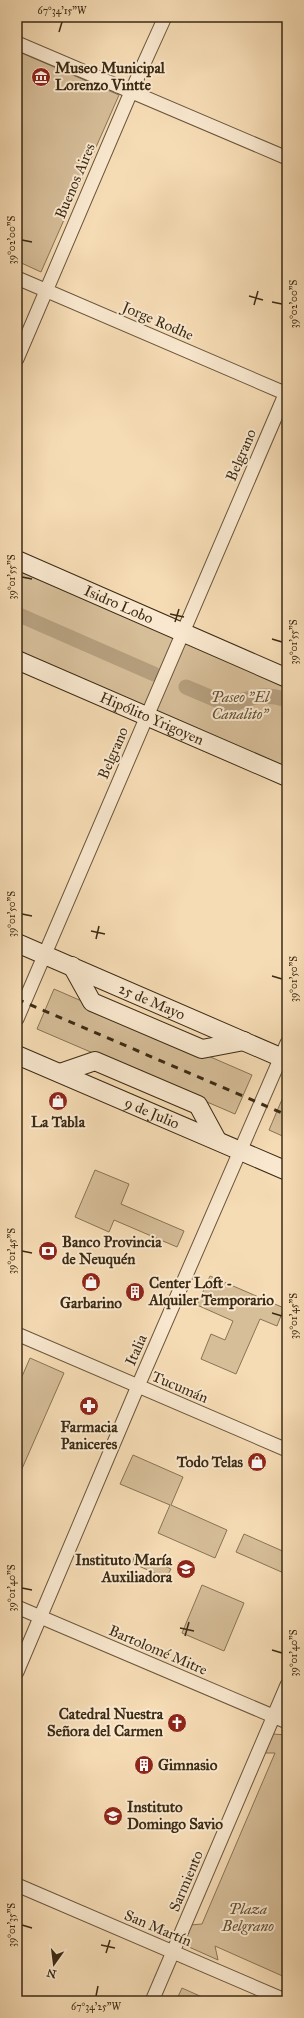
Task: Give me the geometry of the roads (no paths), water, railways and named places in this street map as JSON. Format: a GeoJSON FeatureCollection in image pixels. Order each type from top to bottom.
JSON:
{"type":"FeatureCollection","features":[{"type":"Feature","properties":{"kind":"street","name":"Buenos Aires"},"geometry":{"type":"LineString","coordinates":[[17,359],[131,92],[165,17]]}},
{"type":"Feature","properties":{"kind":"street"},"geometry":{"type":"LineString","coordinates":[[17,43],[287,158]]}},
{"type":"Feature","properties":{"kind":"street","name":"Jorge Rodhe"},"geometry":{"type":"LineString","coordinates":[[17,278],[286,392]]}},
{"type":"Feature","properties":{"kind":"street","name":"Belgrano"},"geometry":{"type":"LineString","coordinates":[[17,1019],[286,392]]}},
{"type":"Feature","properties":{"kind":"street","name":"Isidro Lobo"},"geometry":{"type":"LineString","coordinates":[[17,560],[287,678]]}},
{"type":"Feature","properties":{"kind":"street","name":"Hipólito Yrigoyen"},"geometry":{"type":"LineString","coordinates":[[17,660],[287,777]]}},
{"type":"Feature","properties":{"kind":"street","name":"25 de Mayo"},"geometry":{"type":"LineString","coordinates":[[17,943],[244,1041],[285,1053]]}},
{"type":"Feature","properties":{"kind":"street"},"geometry":{"type":"LineString","coordinates":[[72,966],[92,1002],[202,1049],[244,1041]]}},
{"type":"Feature","properties":{"kind":"street","name":"Italia"},"geometry":{"type":"LineString","coordinates":[[17,1672],[138,1386],[285,1053]]}},
{"type":"Feature","properties":{"kind":"street","name":"9 de Julio"},"geometry":{"type":"LineString","coordinates":[[17,1055],[241,1150],[282,1165]]}},
{"type":"Feature","properties":{"kind":"street"},"geometry":{"type":"LineString","coordinates":[[60,1073],[95,1061],[198,1105],[217,1140]]}},
{"type":"Feature","properties":{"kind":"street","name":"Tucumán"},"geometry":{"type":"LineString","coordinates":[[17,1334],[287,1450]]}},
{"type":"Feature","properties":{"kind":"street","name":"Bartolomé Mitre"},"geometry":{"type":"LineString","coordinates":[[17,1607],[287,1722]]}},
{"type":"Feature","properties":{"kind":"street","name":"Sarmiento"},"geometry":{"type":"LineString","coordinates":[[152,2001],[287,1685]]}},
{"type":"Feature","properties":{"kind":"street","name":"San Martín"},"geometry":{"type":"LineString","coordinates":[[17,1885],[287,2001]]}},
{"type":"Feature","properties":{"kind":"waterway"},"geometry":{"type":"LineString","coordinates":[[17,614],[154,674]]}},
{"type":"Feature","properties":{"kind":"waterway"},"geometry":{"type":"LineString","coordinates":[[186,687],[231,706],[244,700],[265,696],[287,700]]}},
{"type":"Feature","properties":{"kind":"railway"},"geometry":{"type":"LineString","coordinates":[[17,999],[287,1115]]}},
{"type":"Feature","properties":{"kind":"place","name":"Museo Municipal Lorenzo Vintte"},"geometry":{"type":"Point","coordinates":[41,77]}},
{"type":"Feature","properties":{"kind":"place","name":"La Tabla"},"geometry":{"type":"Point","coordinates":[58,1101]}},
{"type":"Feature","properties":{"kind":"place","name":"Banco Provincia de Neuquén"},"geometry":{"type":"Point","coordinates":[48,1251]}},
{"type":"Feature","properties":{"kind":"place","name":"Garbarino"},"geometry":{"type":"Point","coordinates":[91,1282]}},
{"type":"Feature","properties":{"kind":"place","name":"Center Loft - Alquiler Temporario"},"geometry":{"type":"Point","coordinates":[135,1292]}},
{"type":"Feature","properties":{"kind":"place","name":"Farmacia Paniceres"},"geometry":{"type":"Point","coordinates":[89,1406]}},
{"type":"Feature","properties":{"kind":"place","name":"Todo Telas"},"geometry":{"type":"Point","coordinates":[257,1462]}},
{"type":"Feature","properties":{"kind":"place","name":"Instituto María Auxiliadora"},"geometry":{"type":"Point","coordinates":[186,1569]}},
{"type":"Feature","properties":{"kind":"place","name":"Catedral Nuestra Señora del Carmen"},"geometry":{"type":"Point","coordinates":[177,1723]}},
{"type":"Feature","properties":{"kind":"place","name":"Gimnasio"},"geometry":{"type":"Point","coordinates":[144,1765]}},
{"type":"Feature","properties":{"kind":"place","name":"Instituto Domingo Savio"},"geometry":{"type":"Point","coordinates":[113,1816]}},
{"type":"Feature","properties":{"kind":"park label","name":"Paseo \"El Canalito\""},"geometry":{"type":"Point","coordinates":[240,706]}},
{"type":"Feature","properties":{"kind":"park label","name":"Plaza Belgrano"},"geometry":{"type":"Point","coordinates":[248,1918]}}]}
